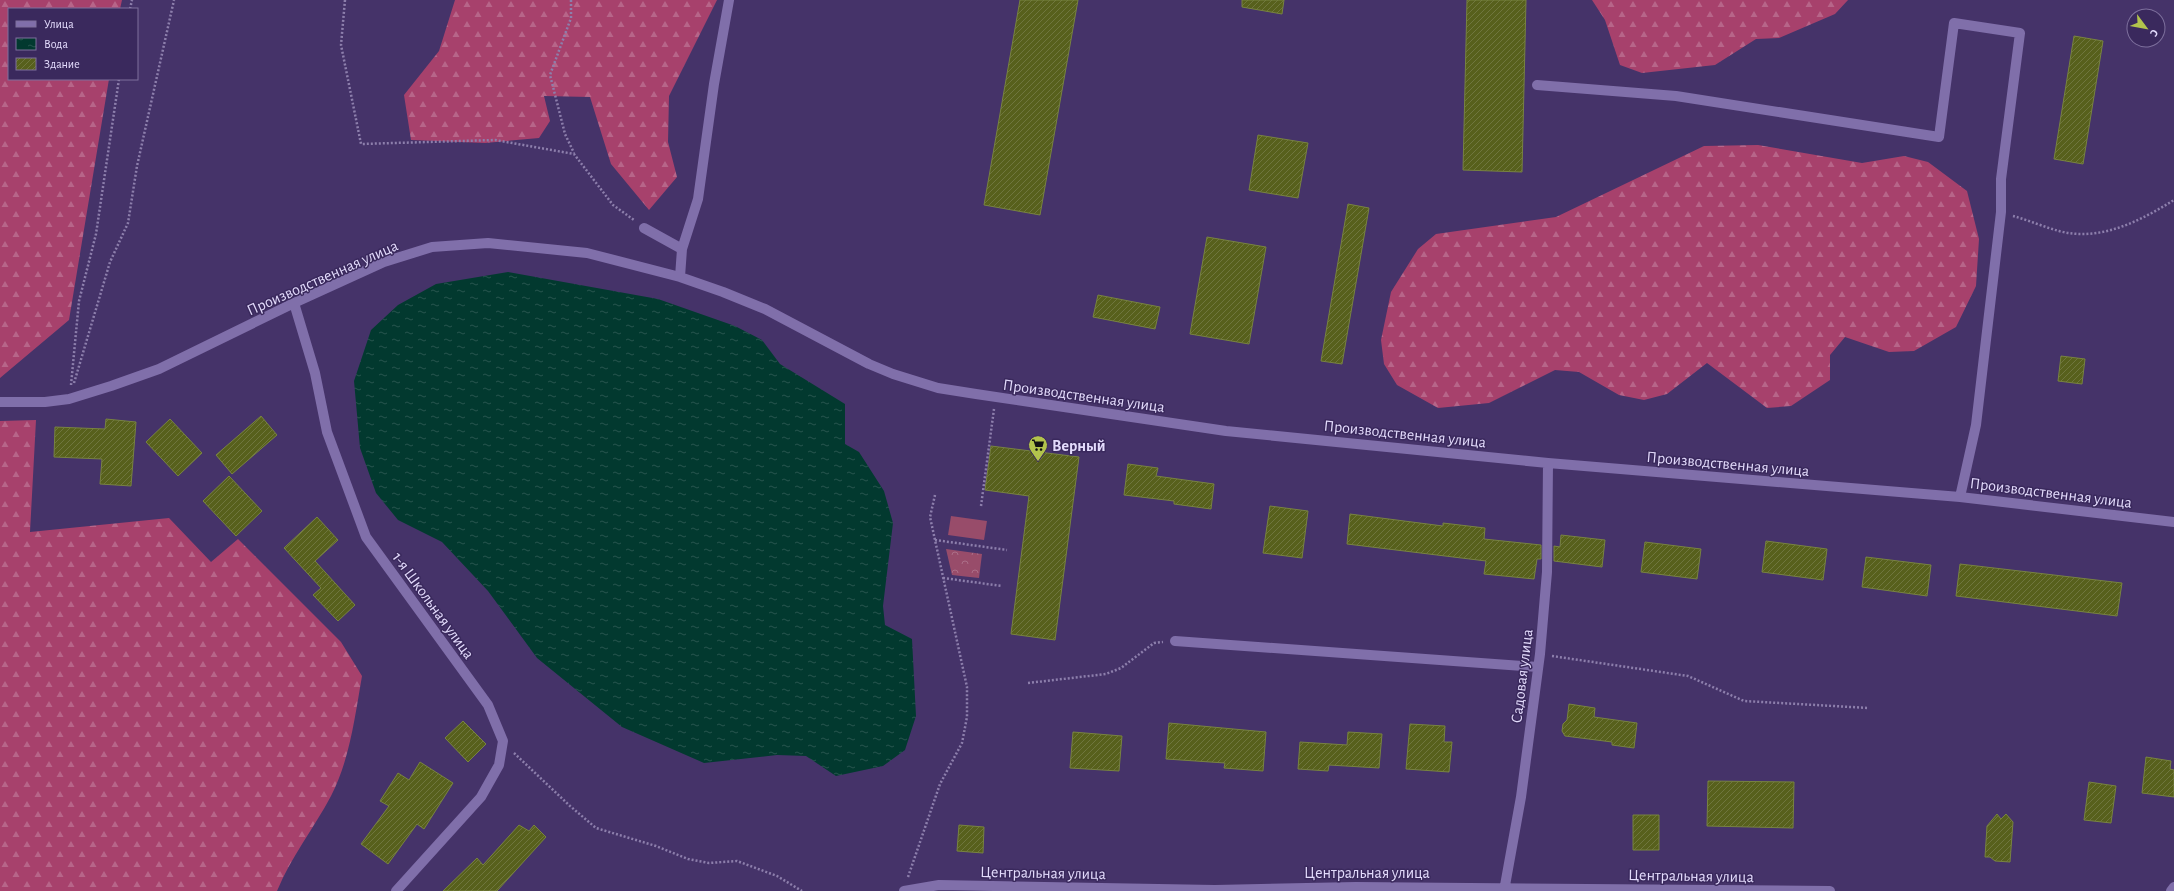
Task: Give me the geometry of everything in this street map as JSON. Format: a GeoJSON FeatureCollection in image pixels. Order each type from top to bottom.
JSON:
{"type":"FeatureCollection","features":[{"type":"Feature","properties":{"kind":"street"},"geometry":{"type":"LineString","coordinates":[[680,277],[682,249],[698,199],[714,84],[729,0]]}},
{"type":"Feature","properties":{"kind":"street"},"geometry":{"type":"LineString","coordinates":[[1537,85],[1676,96],[1939,137],[1954,23],[2020,33],[2001,179],[2001,212],[1976,425],[1960,497]]}},
{"type":"Feature","properties":{"kind":"street"},"geometry":{"type":"LineString","coordinates":[[644,228],[682,249]]}},
{"type":"Feature","properties":{"kind":"street","name":"Производственная улица"},"geometry":{"type":"LineString","coordinates":[[0,402],[45,402],[69,399],[159,369],[294,303],[384,262],[432,248],[488,243],[587,253],[680,277],[765,309],[869,364],[893,374],[938,388],[1226,431],[1548,463],[1960,497],[2174,522]]}},
{"type":"Feature","properties":{"kind":"street","name":"1-я Школьная улица"},"geometry":{"type":"LineString","coordinates":[[294,303],[315,373],[326,432],[366,537],[488,705],[502,741],[499,765],[481,797],[396,891]]}},
{"type":"Feature","properties":{"kind":"street","name":"Садовая улица"},"geometry":{"type":"LineString","coordinates":[[1504,889],[1521,797],[1540,654],[1547,572],[1548,463]]}},
{"type":"Feature","properties":{"kind":"street"},"geometry":{"type":"LineString","coordinates":[[1175,642],[1538,667]]}},
{"type":"Feature","properties":{"kind":"street","name":"Центральная улица"},"geometry":{"type":"LineString","coordinates":[[905,887],[939,885],[1165,890],[1504,889],[1830,891]]}},
{"type":"Feature","properties":{"kind":"street"},"geometry":{"type":"LineString","coordinates":[[2171,891],[2174,887]]}},
{"type":"Feature","properties":{"kind":"path"},"geometry":{"type":"LineString","coordinates":[[69,399],[110,262],[128,223],[137,166],[174,0]]}},
{"type":"Feature","properties":{"kind":"path"},"geometry":{"type":"LineString","coordinates":[[345,0],[341,45],[362,144],[495,140],[574,154]]}},
{"type":"Feature","properties":{"kind":"path"},"geometry":{"type":"LineString","coordinates":[[571,0],[571,18],[550,75],[565,134],[574,154],[613,205],[644,228]]}},
{"type":"Feature","properties":{"kind":"path"},"geometry":{"type":"LineString","coordinates":[[69,399],[79,301],[96,234],[119,80]]}},
{"type":"Feature","properties":{"kind":"path"},"geometry":{"type":"LineString","coordinates":[[2001,212],[2060,232],[2094,234],[2121,227],[2152,214],[2174,200]]}},
{"type":"Feature","properties":{"kind":"path"},"geometry":{"type":"LineString","coordinates":[[981,506],[995,397]]}},
{"type":"Feature","properties":{"kind":"path"},"geometry":{"type":"LineString","coordinates":[[905,887],[940,784],[962,743],[967,717],[967,686],[930,517],[935,496]]}},
{"type":"Feature","properties":{"kind":"path"},"geometry":{"type":"LineString","coordinates":[[935,540],[1007,550]]}},
{"type":"Feature","properties":{"kind":"path"},"geometry":{"type":"LineString","coordinates":[[943,578],[1002,586]]}},
{"type":"Feature","properties":{"kind":"path"},"geometry":{"type":"LineString","coordinates":[[1028,683],[1106,674],[1121,668],[1154,643],[1175,642]]}},
{"type":"Feature","properties":{"kind":"path"},"geometry":{"type":"LineString","coordinates":[[1540,654],[1688,676],[1744,701],[1869,708]]}},
{"type":"Feature","properties":{"kind":"path"},"geometry":{"type":"LineString","coordinates":[[502,741],[570,806],[596,828],[656,846],[688,859],[709,862],[737,861],[776,876],[802,891]]}},
{"type":"Feature","properties":{"kind":"green space"},"geometry":{"type":"Polygon","coordinates":[[[0,0],[122,0],[120,8],[8,8],[8,80],[109,80],[69,320],[0,378],[0,0]]]}},
{"type":"Feature","properties":{"kind":"green space"},"geometry":{"type":"Polygon","coordinates":[[[455,0],[717,0],[669,96],[668,142],[677,177],[649,210],[611,164],[590,97],[544,96],[550,121],[539,138],[485,143],[411,140],[404,95],[439,51],[455,0]]]}},
{"type":"Feature","properties":{"kind":"green space"},"geometry":{"type":"Polygon","coordinates":[[[1592,0],[1848,0],[1835,14],[1779,38],[1756,39],[1715,65],[1642,73],[1620,65],[1605,20],[1592,0]]]}},
{"type":"Feature","properties":{"kind":"green space"},"geometry":{"type":"Polygon","coordinates":[[[1758,145],[1862,163],[1904,156],[1928,162],[1967,191],[1979,239],[1976,286],[1956,327],[1914,351],[1889,352],[1845,337],[1830,355],[1830,380],[1791,406],[1767,408],[1707,363],[1667,394],[1644,400],[1619,395],[1579,372],[1555,370],[1489,403],[1438,408],[1397,385],[1384,364],[1381,340],[1391,292],[1418,249],[1436,234],[1556,217],[1704,146],[1758,145]]]}},
{"type":"Feature","properties":{"kind":"green space"},"geometry":{"type":"Polygon","coordinates":[[[36,420],[30,532],[169,518],[211,562],[238,539],[341,642],[362,676],[351,737],[338,782],[289,866],[277,891],[0,891],[0,421],[36,420]]]}},
{"type":"Feature","properties":{"kind":"green space"},"geometry":{"type":"Polygon","coordinates":[[[951,516],[987,521],[984,540],[948,535],[951,516]]]}},
{"type":"Feature","properties":{"kind":"green space"},"geometry":{"type":"Polygon","coordinates":[[[946,549],[982,554],[979,578],[952,575],[946,549]]]}},
{"type":"Feature","properties":{"kind":"water"},"geometry":{"type":"Polygon","coordinates":[[[508,272],[658,299],[735,326],[762,340],[780,364],[845,404],[845,444],[859,452],[884,491],[893,523],[883,606],[885,625],[912,639],[916,716],[905,750],[883,766],[836,776],[806,756],[777,755],[704,763],[622,727],[537,658],[488,591],[442,542],[398,520],[376,493],[360,448],[354,381],[371,330],[398,305],[436,284],[508,272]]]}},
{"type":"Feature","properties":{"kind":"building"},"geometry":{"type":"Polygon","coordinates":[[[1020,0],[1078,0],[1040,215],[984,205],[1020,0]]]}},
{"type":"Feature","properties":{"kind":"building"},"geometry":{"type":"Polygon","coordinates":[[[1242,0],[1284,0],[1282,14],[1242,7],[1242,0]]]}},
{"type":"Feature","properties":{"kind":"building"},"geometry":{"type":"Polygon","coordinates":[[[1467,0],[1526,0],[1522,172],[1463,170],[1467,0]]]}},
{"type":"Feature","properties":{"kind":"building"},"geometry":{"type":"Polygon","coordinates":[[[2074,36],[2103,41],[2083,164],[2054,159],[2074,36]]]}},
{"type":"Feature","properties":{"kind":"building"},"geometry":{"type":"Polygon","coordinates":[[[1258,135],[1308,143],[1298,198],[1249,190],[1258,135]]]}},
{"type":"Feature","properties":{"kind":"building"},"geometry":{"type":"Polygon","coordinates":[[[1348,204],[1369,208],[1342,364],[1321,361],[1348,204]]]}},
{"type":"Feature","properties":{"kind":"building"},"geometry":{"type":"Polygon","coordinates":[[[1207,237],[1266,247],[1249,344],[1190,334],[1207,237]]]}},
{"type":"Feature","properties":{"kind":"building"},"geometry":{"type":"Polygon","coordinates":[[[1098,295],[1160,307],[1155,329],[1093,317],[1098,295]]]}},
{"type":"Feature","properties":{"kind":"building"},"geometry":{"type":"Polygon","coordinates":[[[2061,356],[2085,359],[2082,384],[2058,381],[2061,356]]]}},
{"type":"Feature","properties":{"kind":"building"},"geometry":{"type":"Polygon","coordinates":[[[261,416],[277,435],[232,474],[216,455],[261,416]]]}},
{"type":"Feature","properties":{"kind":"building"},"geometry":{"type":"Polygon","coordinates":[[[106,419],[136,422],[131,486],[100,484],[102,459],[54,457],[55,427],[105,429],[106,419]]]}},
{"type":"Feature","properties":{"kind":"building"},"geometry":{"type":"Polygon","coordinates":[[[170,419],[202,453],[178,476],[146,442],[170,419]]]}},
{"type":"Feature","properties":{"kind":"building"},"geometry":{"type":"Polygon","coordinates":[[[991,446],[1079,457],[1055,640],[1011,634],[1029,496],[985,490],[991,446]]]}},
{"type":"Feature","properties":{"kind":"building"},"geometry":{"type":"Polygon","coordinates":[[[1128,464],[1158,468],[1156,476],[1214,484],[1211,509],[1174,504],[1174,501],[1124,495],[1128,464]]]}},
{"type":"Feature","properties":{"kind":"building"},"geometry":{"type":"Polygon","coordinates":[[[229,476],[262,511],[236,536],[203,501],[229,476]]]}},
{"type":"Feature","properties":{"kind":"building"},"geometry":{"type":"Polygon","coordinates":[[[1270,506],[1308,511],[1302,558],[1263,553],[1270,506]]]}},
{"type":"Feature","properties":{"kind":"building"},"geometry":{"type":"Polygon","coordinates":[[[1350,514],[1443,526],[1443,523],[1485,528],[1484,539],[1541,545],[1541,559],[1537,559],[1534,579],[1484,574],[1486,561],[1347,544],[1350,514]]]}},
{"type":"Feature","properties":{"kind":"building"},"geometry":{"type":"Polygon","coordinates":[[[317,517],[338,540],[315,561],[355,605],[338,621],[313,595],[321,588],[284,548],[317,517]]]}},
{"type":"Feature","properties":{"kind":"building"},"geometry":{"type":"Polygon","coordinates":[[[1561,535],[1605,540],[1602,567],[1554,561],[1554,546],[1560,547],[1561,535]]]}},
{"type":"Feature","properties":{"kind":"building"},"geometry":{"type":"Polygon","coordinates":[[[1766,541],[1827,549],[1823,580],[1762,572],[1766,541]]]}},
{"type":"Feature","properties":{"kind":"building"},"geometry":{"type":"Polygon","coordinates":[[[1645,542],[1701,549],[1697,579],[1641,572],[1645,542]]]}},
{"type":"Feature","properties":{"kind":"building"},"geometry":{"type":"Polygon","coordinates":[[[1866,557],[1931,565],[1927,596],[1862,587],[1866,557]]]}},
{"type":"Feature","properties":{"kind":"building"},"geometry":{"type":"Polygon","coordinates":[[[1960,564],[2122,583],[2117,616],[1956,596],[1960,564]]]}},
{"type":"Feature","properties":{"kind":"building"},"geometry":{"type":"Polygon","coordinates":[[[1569,704],[1595,708],[1594,717],[1637,723],[1634,748],[1612,745],[1612,742],[1565,736],[1562,731],[1563,724],[1567,720],[1569,704]]]}},
{"type":"Feature","properties":{"kind":"building"},"geometry":{"type":"Polygon","coordinates":[[[463,721],[486,744],[468,762],[445,738],[463,721]]]}},
{"type":"Feature","properties":{"kind":"building"},"geometry":{"type":"Polygon","coordinates":[[[1169,723],[1266,732],[1263,771],[1224,768],[1225,763],[1166,759],[1169,723]]]}},
{"type":"Feature","properties":{"kind":"building"},"geometry":{"type":"Polygon","coordinates":[[[1410,724],[1445,726],[1444,742],[1452,742],[1449,772],[1406,769],[1410,724]]]}},
{"type":"Feature","properties":{"kind":"building"},"geometry":{"type":"Polygon","coordinates":[[[1073,732],[1122,736],[1119,771],[1070,768],[1073,732]]]}},
{"type":"Feature","properties":{"kind":"building"},"geometry":{"type":"Polygon","coordinates":[[[1348,732],[1382,734],[1379,768],[1329,765],[1328,771],[1298,769],[1300,742],[1347,745],[1348,732]]]}},
{"type":"Feature","properties":{"kind":"building"},"geometry":{"type":"Polygon","coordinates":[[[2146,757],[2171,761],[2170,769],[2174,770],[2174,797],[2142,793],[2146,757]]]}},
{"type":"Feature","properties":{"kind":"building"},"geometry":{"type":"Polygon","coordinates":[[[420,762],[453,783],[424,829],[417,824],[388,864],[361,844],[389,806],[380,801],[398,773],[409,780],[420,762]]]}},
{"type":"Feature","properties":{"kind":"building"},"geometry":{"type":"Polygon","coordinates":[[[1708,781],[1794,782],[1793,828],[1707,826],[1708,781]]]}},
{"type":"Feature","properties":{"kind":"building"},"geometry":{"type":"Polygon","coordinates":[[[2089,782],[2116,786],[2111,823],[2084,820],[2089,782]]]}},
{"type":"Feature","properties":{"kind":"building"},"geometry":{"type":"Polygon","coordinates":[[[1997,814],[2001,819],[2006,814],[2013,822],[2010,862],[1995,861],[1990,857],[1985,857],[1987,826],[1997,814]]]}},
{"type":"Feature","properties":{"kind":"building"},"geometry":{"type":"Polygon","coordinates":[[[1633,815],[1659,815],[1659,850],[1633,850],[1633,815]]]}},
{"type":"Feature","properties":{"kind":"building"},"geometry":{"type":"Polygon","coordinates":[[[519,825],[529,831],[534,825],[546,837],[497,891],[443,891],[477,858],[483,865],[519,825]]]}},
{"type":"Feature","properties":{"kind":"building"},"geometry":{"type":"Polygon","coordinates":[[[959,825],[984,827],[983,853],[957,851],[959,825]]]}},
{"type":"Feature","properties":{"kind":"place","name":"Верный"},"geometry":{"type":"Point","coordinates":[1038,462]}}]}
